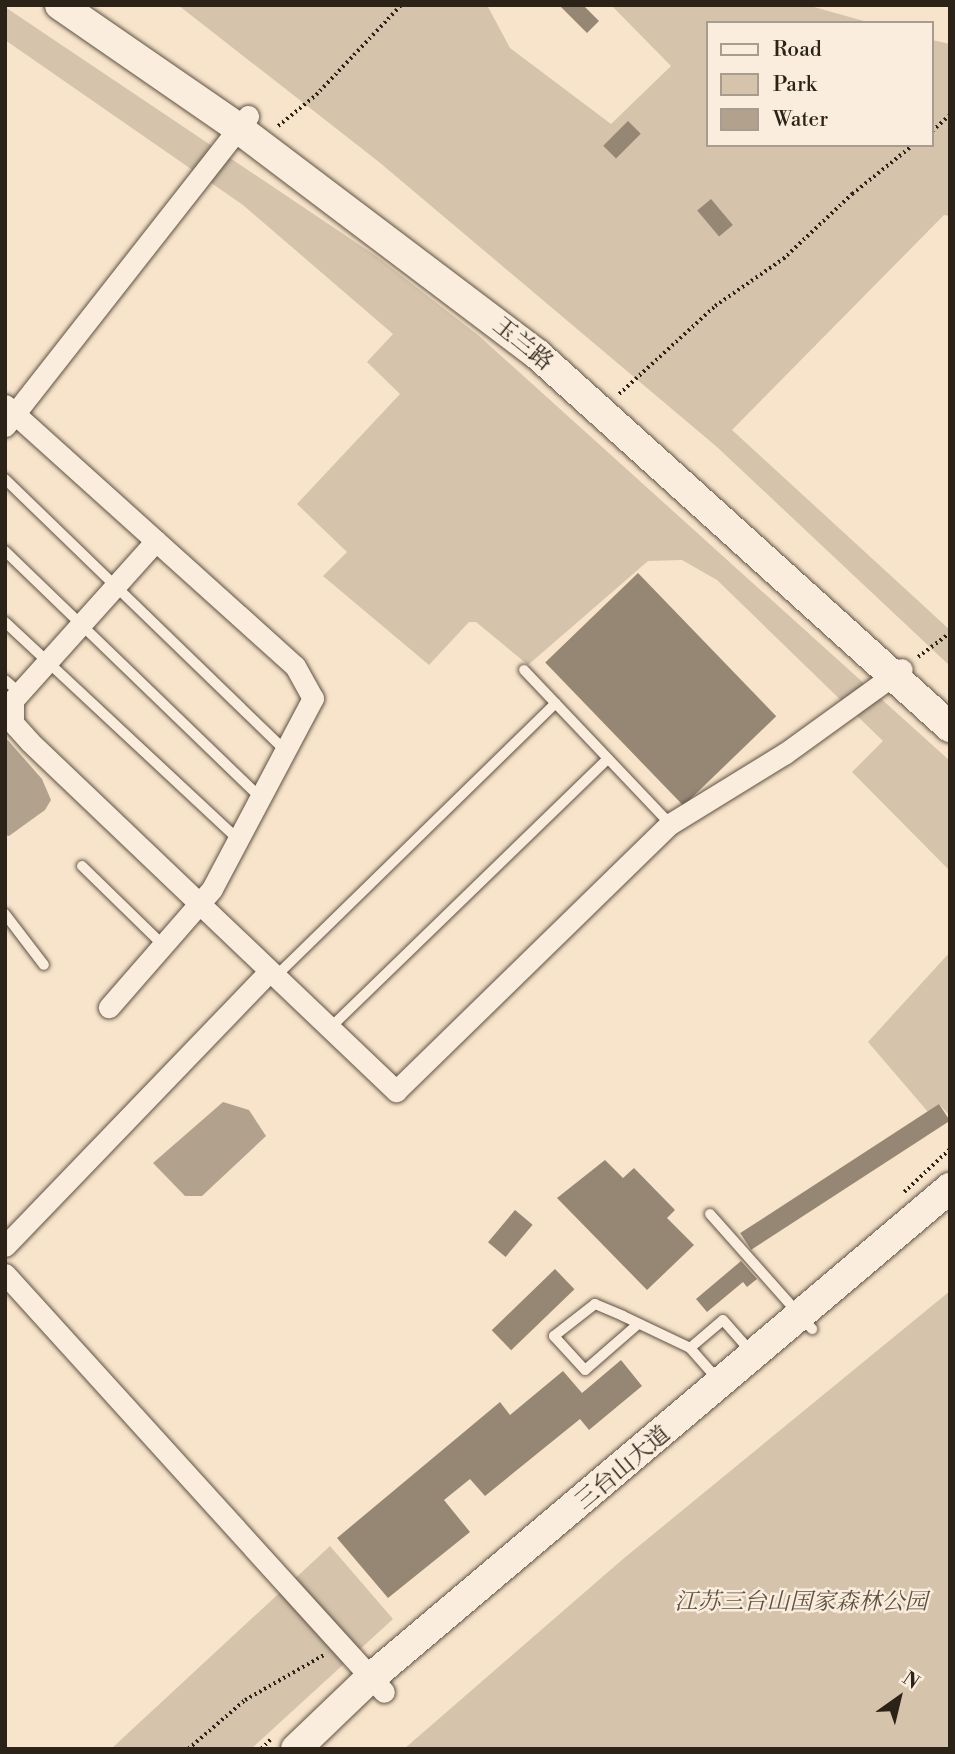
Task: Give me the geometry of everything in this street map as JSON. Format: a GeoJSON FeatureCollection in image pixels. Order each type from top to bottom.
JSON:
{"type":"FeatureCollection","features":[{"type":"Feature","properties":{"kind":"street","name":"玉兰路"},"geometry":{"type":"LineString","coordinates":[[60,5],[252,125],[537,354],[900,670],[950,708]]}},
{"type":"Feature","properties":{"kind":"street","name":"玉兰路"},"geometry":{"type":"LineString","coordinates":[[88,5],[505,308],[612,400],[900,670],[950,727]]}},
{"type":"Feature","properties":{"kind":"street"},"geometry":{"type":"LineString","coordinates":[[109,1007],[212,888],[313,698],[295,666],[156,541],[9,415],[252,125]]}},
{"type":"Feature","properties":{"kind":"street"},"geometry":{"type":"LineString","coordinates":[[156,541],[48,662],[11,695],[13,723],[198,905],[396,1091],[670,824],[784,754],[900,670]]}},
{"type":"Feature","properties":{"kind":"street"},"geometry":{"type":"LineString","coordinates":[[5,1246],[272,974]]}},
{"type":"Feature","properties":{"kind":"street","name":"三台山大道"},"geometry":{"type":"LineString","coordinates":[[296,1749],[370,1677],[755,1356],[806,1322],[950,1188]]}},
{"type":"Feature","properties":{"kind":"street","name":"三台山大道"},"geometry":{"type":"LineString","coordinates":[[322,1749],[370,1677],[806,1322],[950,1212]]}},
{"type":"Feature","properties":{"kind":"street"},"geometry":{"type":"LineString","coordinates":[[5,1274],[370,1677]]}},
{"type":"Feature","properties":{"kind":"lane"},"geometry":{"type":"LineString","coordinates":[[5,479],[285,750]]}},
{"type":"Feature","properties":{"kind":"lane"},"geometry":{"type":"LineString","coordinates":[[5,551],[260,797]]}},
{"type":"Feature","properties":{"kind":"lane"},"geometry":{"type":"LineString","coordinates":[[5,622],[238,839]]}},
{"type":"Feature","properties":{"kind":"lane"},"geometry":{"type":"LineString","coordinates":[[524,670],[670,824]]}},
{"type":"Feature","properties":{"kind":"lane"},"geometry":{"type":"LineString","coordinates":[[272,974],[556,703]]}},
{"type":"Feature","properties":{"kind":"lane"},"geometry":{"type":"LineString","coordinates":[[330,1028],[608,759]]}},
{"type":"Feature","properties":{"kind":"lane"},"geometry":{"type":"LineString","coordinates":[[82,866],[163,945]]}},
{"type":"Feature","properties":{"kind":"lane"},"geometry":{"type":"LineString","coordinates":[[5,914],[44,965]]}},
{"type":"Feature","properties":{"kind":"lane"},"geometry":{"type":"LineString","coordinates":[[710,1214],[806,1322]]}},
{"type":"Feature","properties":{"kind":"lane"},"geometry":{"type":"LineString","coordinates":[[638,1324],[585,1370],[554,1336],[596,1304],[690,1348],[722,1384]]}},
{"type":"Feature","properties":{"kind":"lane"},"geometry":{"type":"LineString","coordinates":[[690,1348],[723,1320],[755,1356]]}},
{"type":"Feature","properties":{"kind":"path"},"geometry":{"type":"LineString","coordinates":[[252,125],[316,95],[401,5]]}},
{"type":"Feature","properties":{"kind":"path"},"geometry":{"type":"LineString","coordinates":[[934,129],[950,115]]}},
{"type":"Feature","properties":{"kind":"path"},"geometry":{"type":"LineString","coordinates":[[612,400],[715,306],[783,259],[862,184],[910,147]]}},
{"type":"Feature","properties":{"kind":"path"},"geometry":{"type":"LineString","coordinates":[[900,670],[950,633]]}},
{"type":"Feature","properties":{"kind":"path"},"geometry":{"type":"LineString","coordinates":[[188,1749],[245,1700],[294,1668],[332,1653],[370,1677]]}},
{"type":"Feature","properties":{"kind":"green space"},"geometry":{"type":"Polygon","coordinates":[[[178,5],[487,5],[510,48],[611,124],[671,66],[611,5],[807,5],[864,21],[706,21],[706,147],[934,147],[934,40],[950,44],[950,216],[944,215],[732,430],[950,630],[950,666],[717,447],[379,162],[178,5]]]}},
{"type":"Feature","properties":{"kind":"green space"},"geometry":{"type":"Polygon","coordinates":[[[5,7],[376,256],[478,335],[950,761],[950,871],[852,772],[883,741],[717,580],[682,560],[648,561],[528,665],[476,622],[469,622],[429,665],[323,576],[347,552],[297,504],[400,394],[367,362],[393,334],[243,205],[5,40],[5,7]]]}},
{"type":"Feature","properties":{"kind":"green space"},"geometry":{"type":"Polygon","coordinates":[[[950,952],[950,1116],[939,1104],[928,1112],[868,1042],[950,952]]]}},
{"type":"Feature","properties":{"kind":"green space","name":"江苏三台山国家森林公园"},"geometry":{"type":"Polygon","coordinates":[[[950,1291],[950,1749],[404,1749],[623,1559],[950,1291]]]}},
{"type":"Feature","properties":{"kind":"green space"},"geometry":{"type":"Polygon","coordinates":[[[330,1546],[393,1619],[251,1749],[111,1749],[330,1546]]]}},
{"type":"Feature","properties":{"kind":"water"},"geometry":{"type":"Polygon","coordinates":[[[5,737],[42,779],[51,800],[45,810],[9,836],[5,835],[5,737]]]}},
{"type":"Feature","properties":{"kind":"water"},"geometry":{"type":"Polygon","coordinates":[[[223,1102],[249,1110],[266,1136],[202,1196],[185,1196],[153,1163],[223,1102]]]}},
{"type":"Feature","properties":{"kind":"building"},"geometry":{"type":"Polygon","coordinates":[[[559,5],[583,5],[599,21],[587,33],[559,5]]]}},
{"type":"Feature","properties":{"kind":"building"},"geometry":{"type":"Polygon","coordinates":[[[628,121],[641,134],[616,158],[603,146],[628,121]]]}},
{"type":"Feature","properties":{"kind":"building"},"geometry":{"type":"Polygon","coordinates":[[[711,199],[733,225],[719,237],[697,211],[711,199]]]}},
{"type":"Feature","properties":{"kind":"building"},"geometry":{"type":"Polygon","coordinates":[[[638,573],[776,716],[683,806],[545,663],[638,573]]]}},
{"type":"Feature","properties":{"kind":"building"},"geometry":{"type":"Polygon","coordinates":[[[939,1104],[950,1121],[751,1250],[740,1233],[939,1104]]]}},
{"type":"Feature","properties":{"kind":"building"},"geometry":{"type":"Polygon","coordinates":[[[605,1160],[623,1178],[634,1168],[675,1210],[667,1218],[694,1245],[647,1290],[557,1198],[605,1160]]]}},
{"type":"Feature","properties":{"kind":"building"},"geometry":{"type":"Polygon","coordinates":[[[515,1210],[533,1225],[506,1257],[488,1242],[515,1210]]]}},
{"type":"Feature","properties":{"kind":"building"},"geometry":{"type":"Polygon","coordinates":[[[741,1261],[757,1279],[747,1287],[743,1282],[707,1312],[696,1299],[741,1261]]]}},
{"type":"Feature","properties":{"kind":"building"},"geometry":{"type":"Polygon","coordinates":[[[555,1269],[574,1289],[511,1350],[492,1330],[555,1269]]]}},
{"type":"Feature","properties":{"kind":"building"},"geometry":{"type":"Polygon","coordinates":[[[621,1360],[642,1386],[589,1430],[580,1419],[485,1496],[470,1479],[444,1500],[470,1532],[388,1598],[337,1538],[500,1402],[510,1415],[563,1371],[582,1393],[621,1360]]]}}]}
